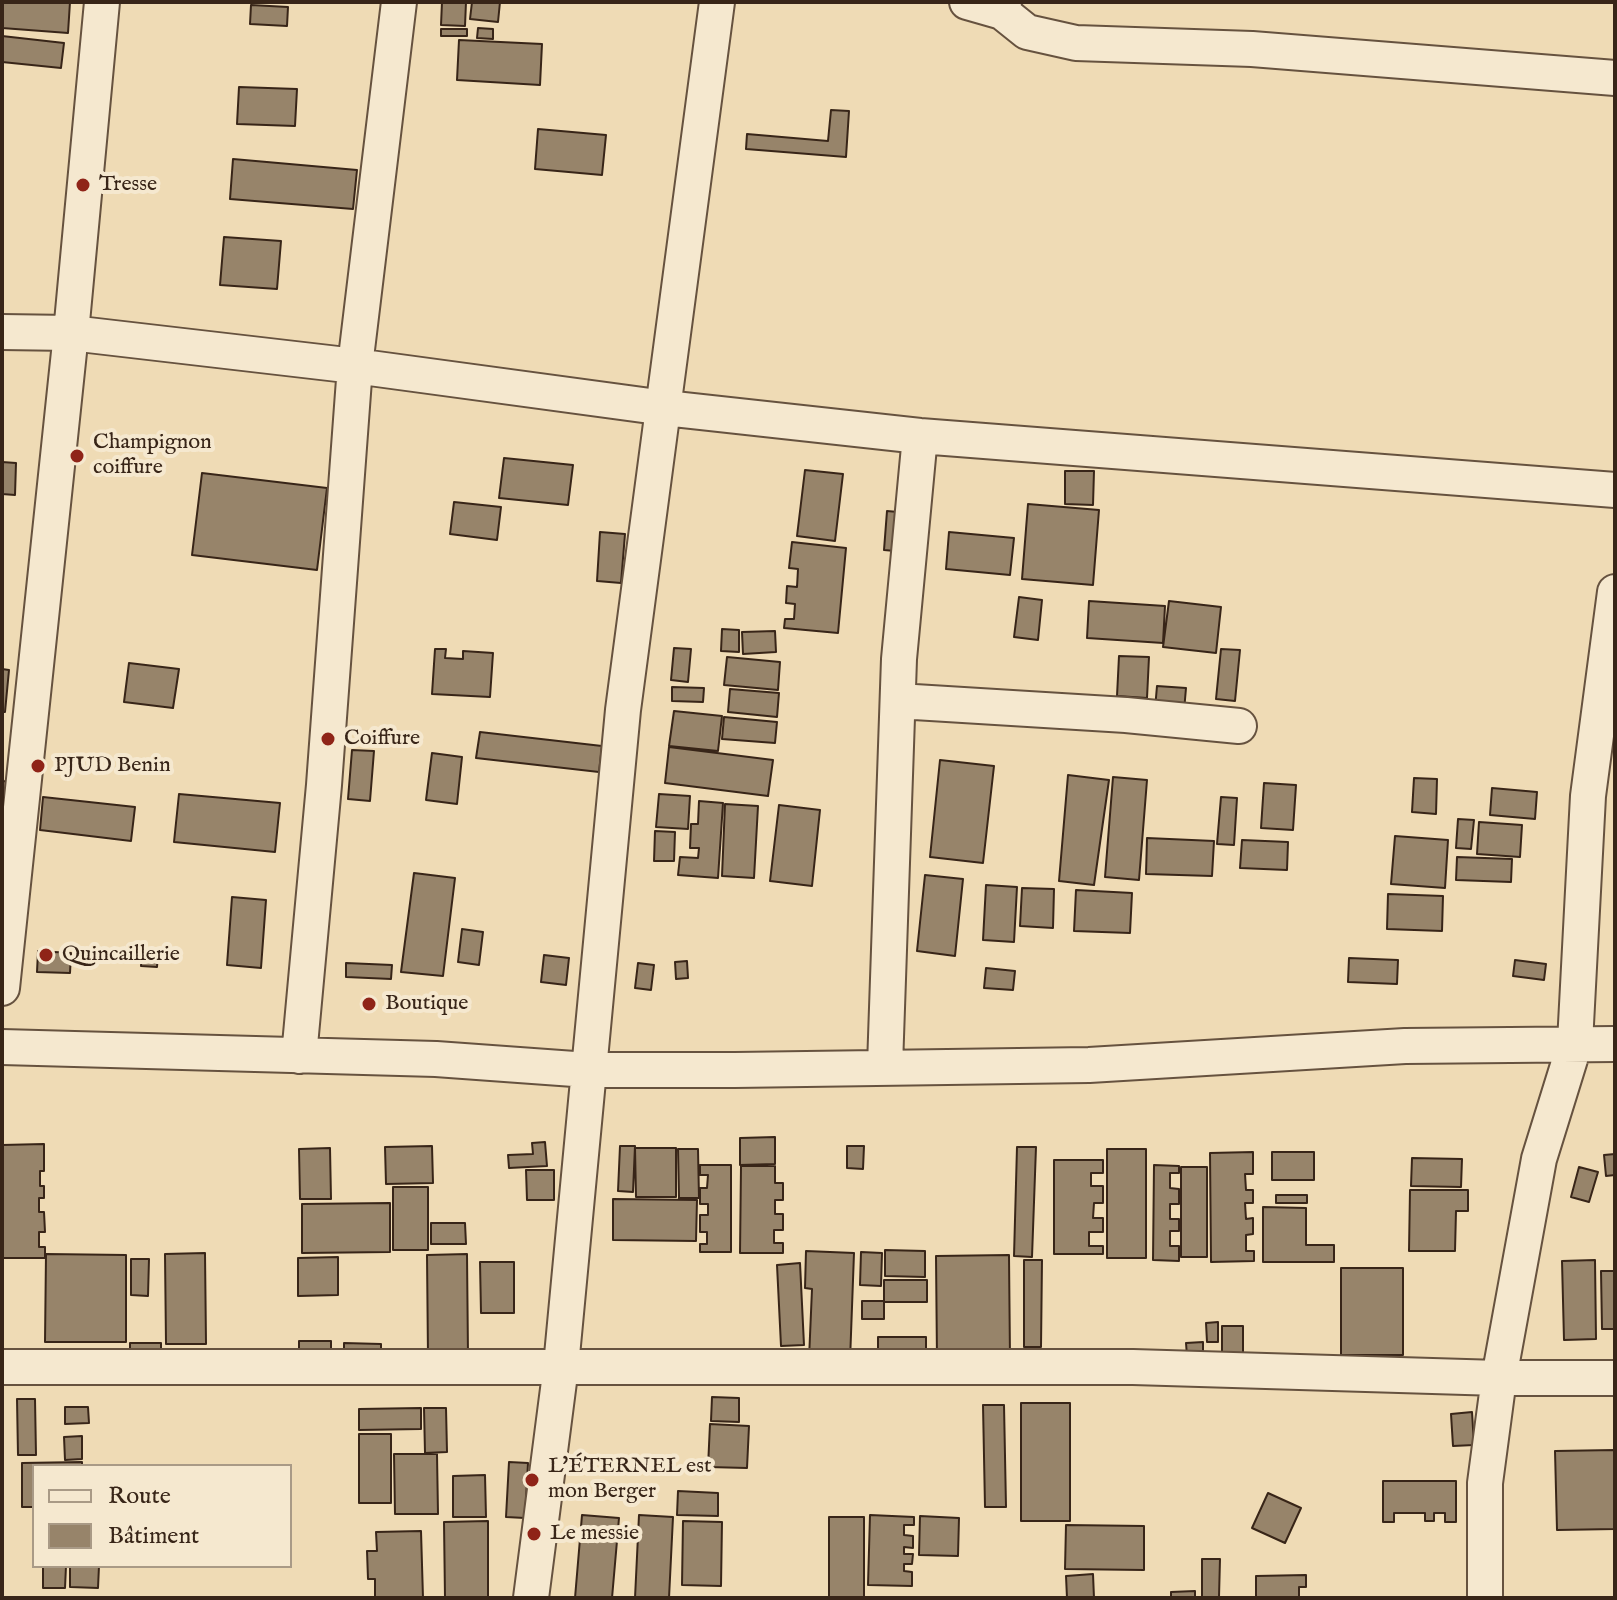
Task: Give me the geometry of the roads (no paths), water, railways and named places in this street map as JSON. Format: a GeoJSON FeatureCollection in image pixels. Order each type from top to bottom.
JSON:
{"type":"FeatureCollection","features":[{"type":"Feature","properties":{"kind":"street"},"geometry":{"type":"LineString","coordinates":[[2,988],[71,333],[102,2]]}},
{"type":"Feature","properties":{"kind":"street"},"geometry":{"type":"LineString","coordinates":[[299,1056],[324,785],[355,366],[399,2]]}},
{"type":"Feature","properties":{"kind":"street"},"geometry":{"type":"LineString","coordinates":[[531,1598],[561,1366],[623,710],[717,2]]}},
{"type":"Feature","properties":{"kind":"street"},"geometry":{"type":"LineString","coordinates":[[967,2],[1003,7],[1027,32],[1076,43],[1252,49],[1615,78]]}},
{"type":"Feature","properties":{"kind":"street"},"geometry":{"type":"LineString","coordinates":[[2,332],[71,333],[355,366],[665,408],[920,436],[1615,490]]}},
{"type":"Feature","properties":{"kind":"street"},"geometry":{"type":"LineString","coordinates":[[885,1066],[899,659],[920,436]]}},
{"type":"Feature","properties":{"kind":"street"},"geometry":{"type":"LineString","coordinates":[[1485,1598],[1485,1483],[1499,1378],[1539,1159],[1575,1043],[1588,796],[1615,592]]}},
{"type":"Feature","properties":{"kind":"street"},"geometry":{"type":"LineString","coordinates":[[898,701],[1126,715],[1239,726]]}},
{"type":"Feature","properties":{"kind":"street"},"geometry":{"type":"LineString","coordinates":[[2,1047],[436,1059],[588,1070],[735,1070],[1089,1065],[1405,1046],[1615,1044]]}},
{"type":"Feature","properties":{"kind":"street"},"geometry":{"type":"LineString","coordinates":[[2,1367],[1133,1367],[1499,1378],[1615,1378]]}},
{"type":"Feature","properties":{"kind":"place","name":"Tresse"},"geometry":{"type":"Point","coordinates":[83,185]}},
{"type":"Feature","properties":{"kind":"place","name":"Champignon coiffure"},"geometry":{"type":"Point","coordinates":[77,456]}},
{"type":"Feature","properties":{"kind":"place","name":"Coiffure"},"geometry":{"type":"Point","coordinates":[328,739]}},
{"type":"Feature","properties":{"kind":"place","name":"PJUD Benin"},"geometry":{"type":"Point","coordinates":[38,766]}},
{"type":"Feature","properties":{"kind":"place","name":"Quincaillerie"},"geometry":{"type":"Point","coordinates":[46,955]}},
{"type":"Feature","properties":{"kind":"place","name":"Boutique"},"geometry":{"type":"Point","coordinates":[369,1004]}},
{"type":"Feature","properties":{"kind":"place","name":"L'ÉTERNEL est mon Berger"},"geometry":{"type":"Point","coordinates":[532,1480]}},
{"type":"Feature","properties":{"kind":"place","name":"Le messie"},"geometry":{"type":"Point","coordinates":[534,1534]}}]}
